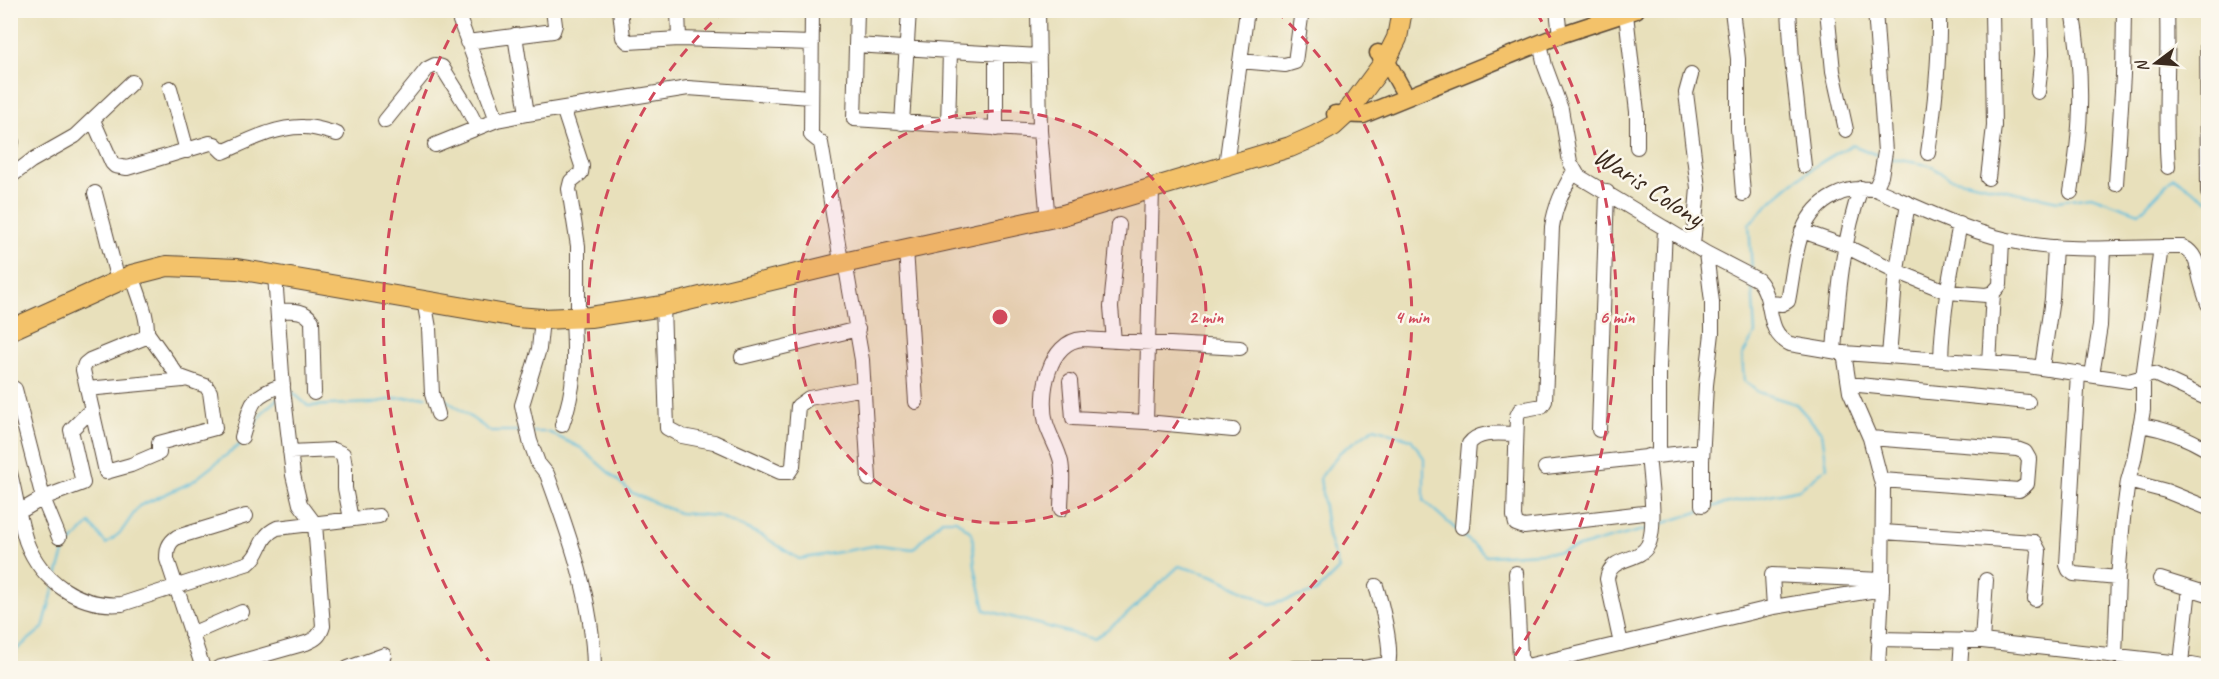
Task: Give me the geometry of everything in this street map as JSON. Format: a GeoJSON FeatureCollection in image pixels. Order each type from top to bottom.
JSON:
{"type":"FeatureCollection","features":[{"type":"Feature","properties":{"kind":"highway"},"geometry":{"type":"LineString","coordinates":[[1382,57],[1395,10]]}},
{"type":"Feature","properties":{"kind":"highway"},"geometry":{"type":"LineString","coordinates":[[10,330],[124,274],[184,265],[275,274],[517,317],[542,319],[842,259],[906,249],[1063,215],[1290,147],[1324,131],[1339,114],[1361,80],[1397,38],[1402,10]]}},
{"type":"Feature","properties":{"kind":"highway"},"geometry":{"type":"LineString","coordinates":[[10,322],[155,260],[174,257],[210,258],[282,267],[551,312],[576,314],[663,306],[842,259],[1047,210],[1290,138],[1339,114]]}},
{"type":"Feature","properties":{"kind":"main road"},"geometry":{"type":"LineString","coordinates":[[1339,114],[1363,114],[1560,35],[1631,12]]}},
{"type":"Feature","properties":{"kind":"main road"},"geometry":{"type":"LineString","coordinates":[[1382,57],[1406,96]]}},
{"type":"Feature","properties":{"kind":"street"},"geometry":{"type":"LineString","coordinates":[[456,10],[497,120]]}},
{"type":"Feature","properties":{"kind":"street"},"geometry":{"type":"LineString","coordinates":[[467,42],[553,31],[554,10]]}},
{"type":"Feature","properties":{"kind":"street"},"geometry":{"type":"LineString","coordinates":[[620,10],[623,38],[628,42],[680,39],[812,44]]}},
{"type":"Feature","properties":{"kind":"street"},"geometry":{"type":"LineString","coordinates":[[678,10],[680,39]]}},
{"type":"Feature","properties":{"kind":"street"},"geometry":{"type":"LineString","coordinates":[[812,10],[811,135],[821,143],[842,259],[858,329],[869,479]]}},
{"type":"Feature","properties":{"kind":"street"},"geometry":{"type":"LineString","coordinates":[[857,10],[854,119],[1040,131]]}},
{"type":"Feature","properties":{"kind":"street"},"geometry":{"type":"LineString","coordinates":[[902,123],[909,10]]}},
{"type":"Feature","properties":{"kind":"street"},"geometry":{"type":"LineString","coordinates":[[1038,10],[1040,131],[1047,210]]}},
{"type":"Feature","properties":{"kind":"street"},"geometry":{"type":"LineString","coordinates":[[1227,158],[1247,10]]}},
{"type":"Feature","properties":{"kind":"street"},"geometry":{"type":"LineString","coordinates":[[1240,61],[1285,65],[1295,62],[1302,10]]}},
{"type":"Feature","properties":{"kind":"street"},"geometry":{"type":"LineString","coordinates":[[1557,10],[1560,35]]}},
{"type":"Feature","properties":{"kind":"street"},"geometry":{"type":"LineString","coordinates":[[1732,10],[1738,59],[1738,129],[1743,194]]}},
{"type":"Feature","properties":{"kind":"street"},"geometry":{"type":"LineString","coordinates":[[1790,10],[1792,60],[1804,166]]}},
{"type":"Feature","properties":{"kind":"street"},"geometry":{"type":"LineString","coordinates":[[1827,10],[1833,71],[1846,130]]}},
{"type":"Feature","properties":{"kind":"street"},"geometry":{"type":"LineString","coordinates":[[1875,10],[1886,152],[1884,166],[1868,189],[1848,231],[1838,299],[1839,352],[1860,417],[1870,438],[1882,480],[1882,585],[1878,669]]}},
{"type":"Feature","properties":{"kind":"street"},"geometry":{"type":"LineString","coordinates":[[1928,153],[1936,102],[1940,50],[1939,10]]}},
{"type":"Feature","properties":{"kind":"street"},"geometry":{"type":"LineString","coordinates":[[1988,178],[1994,126],[1992,10]]}},
{"type":"Feature","properties":{"kind":"street"},"geometry":{"type":"LineString","coordinates":[[2038,92],[2042,54],[2041,10]]}},
{"type":"Feature","properties":{"kind":"street"},"geometry":{"type":"LineString","coordinates":[[2071,192],[2077,157],[2082,87],[2072,10]]}},
{"type":"Feature","properties":{"kind":"street"},"geometry":{"type":"LineString","coordinates":[[2116,184],[2122,94],[2124,10]]}},
{"type":"Feature","properties":{"kind":"street"},"geometry":{"type":"LineString","coordinates":[[2167,10],[2169,59],[2166,141],[2168,167]]}},
{"type":"Feature","properties":{"kind":"street"},"geometry":{"type":"LineString","coordinates":[[2207,10],[2208,193]]}},
{"type":"Feature","properties":{"kind":"street"},"geometry":{"type":"LineString","coordinates":[[1631,12],[1637,147]]}},
{"type":"Feature","properties":{"kind":"street"},"geometry":{"type":"LineString","coordinates":[[515,35],[527,114]]}},
{"type":"Feature","properties":{"kind":"street","name":"Waris Colony"},"geometry":{"type":"LineString","coordinates":[[1540,43],[1545,66],[1561,109],[1570,162],[1578,176],[1706,253],[1753,277],[1764,287],[1769,303]]}},
{"type":"Feature","properties":{"kind":"street"},"geometry":{"type":"LineString","coordinates":[[856,45],[1039,56]]}},
{"type":"Feature","properties":{"kind":"street"},"geometry":{"type":"LineString","coordinates":[[948,126],[950,51]]}},
{"type":"Feature","properties":{"kind":"street"},"geometry":{"type":"LineString","coordinates":[[996,54],[996,129]]}},
{"type":"Feature","properties":{"kind":"street"},"geometry":{"type":"LineString","coordinates":[[385,120],[427,69],[435,64],[442,67],[477,127]]}},
{"type":"Feature","properties":{"kind":"street"},"geometry":{"type":"LineString","coordinates":[[1691,75],[1686,93],[1698,188],[1693,245]]}},
{"type":"Feature","properties":{"kind":"street"},"geometry":{"type":"LineString","coordinates":[[10,177],[31,161],[75,136],[132,82]]}},
{"type":"Feature","properties":{"kind":"street"},"geometry":{"type":"LineString","coordinates":[[170,88],[187,151]]}},
{"type":"Feature","properties":{"kind":"street"},"geometry":{"type":"LineString","coordinates":[[435,145],[497,120],[688,88],[811,97]]}},
{"type":"Feature","properties":{"kind":"street"},"geometry":{"type":"LineString","coordinates":[[562,424],[574,385],[576,360],[578,246],[569,189],[571,181],[581,173],[582,166],[563,108]]}},
{"type":"Feature","properties":{"kind":"street"},"geometry":{"type":"LineString","coordinates":[[93,120],[115,166],[127,168],[213,143],[223,152],[256,136],[303,127],[337,134]]}},
{"type":"Feature","properties":{"kind":"street"},"geometry":{"type":"LineString","coordinates":[[1574,171],[1555,209],[1552,227],[1545,401],[1542,406],[1519,411],[1516,434],[1514,516],[1519,526],[1524,527],[1652,517]]}},
{"type":"Feature","properties":{"kind":"street"},"geometry":{"type":"LineString","coordinates":[[1146,422],[1152,189]]}},
{"type":"Feature","properties":{"kind":"street"},"geometry":{"type":"LineString","coordinates":[[2208,304],[2204,270],[2190,250],[2183,247],[2103,249],[2055,247],[2002,239],[1868,189],[1845,191],[1817,206],[1802,231],[1788,301],[1782,304],[1769,303],[1774,328],[1783,340],[1790,344],[1839,352],[2042,368],[2129,381],[2154,374],[2208,399]]}},
{"type":"Feature","properties":{"kind":"street"},"geometry":{"type":"LineString","coordinates":[[1599,430],[1607,192]]}},
{"type":"Feature","properties":{"kind":"street"},"geometry":{"type":"LineString","coordinates":[[95,193],[124,274],[146,318],[147,333],[183,380]]}},
{"type":"Feature","properties":{"kind":"street"},"geometry":{"type":"LineString","coordinates":[[1889,356],[1896,272],[1908,203]]}},
{"type":"Feature","properties":{"kind":"street"},"geometry":{"type":"LineString","coordinates":[[1941,360],[1941,338],[1960,224]]}},
{"type":"Feature","properties":{"kind":"street"},"geometry":{"type":"LineString","coordinates":[[1114,341],[1111,307],[1119,225]]}},
{"type":"Feature","properties":{"kind":"street"},"geometry":{"type":"LineString","coordinates":[[1621,644],[1607,579],[1608,572],[1614,564],[1643,552],[1652,537],[1665,228]]}},
{"type":"Feature","properties":{"kind":"street"},"geometry":{"type":"LineString","coordinates":[[1802,231],[1845,246],[1896,272],[1948,292],[1986,295],[1993,293],[2000,285],[2002,239]]}},
{"type":"Feature","properties":{"kind":"street"},"geometry":{"type":"LineString","coordinates":[[2042,368],[2052,299],[2055,247]]}},
{"type":"Feature","properties":{"kind":"street"},"geometry":{"type":"LineString","coordinates":[[2115,656],[2118,578],[2127,481],[2134,460],[2143,410],[2143,377],[2161,247]]}},
{"type":"Feature","properties":{"kind":"street"},"geometry":{"type":"LineString","coordinates":[[906,249],[916,402]]}},
{"type":"Feature","properties":{"kind":"street"},"geometry":{"type":"LineString","coordinates":[[2103,249],[2100,326],[2085,374],[2067,565],[2068,570],[2074,574],[2118,578]]}},
{"type":"Feature","properties":{"kind":"street"},"geometry":{"type":"LineString","coordinates":[[1702,506],[1702,451],[1712,333],[1712,302],[1706,253]]}},
{"type":"Feature","properties":{"kind":"street"},"geometry":{"type":"LineString","coordinates":[[218,669],[306,643],[321,633],[323,626],[315,524],[300,504],[290,452],[275,274]]}},
{"type":"Feature","properties":{"kind":"street"},"geometry":{"type":"LineString","coordinates":[[1989,363],[1993,293]]}},
{"type":"Feature","properties":{"kind":"street"},"geometry":{"type":"LineString","coordinates":[[424,300],[429,328],[432,394],[438,414]]}},
{"type":"Feature","properties":{"kind":"street"},"geometry":{"type":"LineString","coordinates":[[663,306],[667,428],[682,436],[714,442],[786,473],[793,466],[798,406],[809,398],[864,388]]}},
{"type":"Feature","properties":{"kind":"street"},"geometry":{"type":"LineString","coordinates":[[278,311],[299,310],[309,316],[312,321],[314,393]]}},
{"type":"Feature","properties":{"kind":"street"},"geometry":{"type":"LineString","coordinates":[[542,319],[539,349],[522,405],[530,441],[538,462],[547,474],[578,565],[588,612],[594,669]]}},
{"type":"Feature","properties":{"kind":"street"},"geometry":{"type":"LineString","coordinates":[[742,357],[858,329]]}},
{"type":"Feature","properties":{"kind":"street"},"geometry":{"type":"LineString","coordinates":[[87,389],[183,380],[206,386],[210,392],[215,428],[159,443],[159,453],[131,465],[106,472],[84,376],[85,364],[98,356],[146,337],[147,333]]}},
{"type":"Feature","properties":{"kind":"street"},"geometry":{"type":"LineString","coordinates":[[1061,509],[1061,465],[1058,450],[1050,435],[1045,416],[1045,390],[1050,369],[1060,350],[1070,341],[1083,339],[1240,348]]}},
{"type":"Feature","properties":{"kind":"street"},"geometry":{"type":"LineString","coordinates":[[1070,381],[1073,418],[1233,430]]}},
{"type":"Feature","properties":{"kind":"street"},"geometry":{"type":"LineString","coordinates":[[1849,384],[2028,402]]}},
{"type":"Feature","properties":{"kind":"street"},"geometry":{"type":"LineString","coordinates":[[10,386],[15,389],[44,498],[59,537]]}},
{"type":"Feature","properties":{"kind":"street"},"geometry":{"type":"LineString","coordinates":[[242,437],[257,396],[263,392],[284,392]]}},
{"type":"Feature","properties":{"kind":"street"},"geometry":{"type":"LineString","coordinates":[[19,512],[44,498],[83,483],[71,430],[92,409]]}},
{"type":"Feature","properties":{"kind":"street"},"geometry":{"type":"LineString","coordinates":[[2140,425],[2180,434],[2208,450]]}},
{"type":"Feature","properties":{"kind":"street"},"geometry":{"type":"LineString","coordinates":[[1462,527],[1469,444],[1476,436],[1516,434]]}},
{"type":"Feature","properties":{"kind":"street"},"geometry":{"type":"LineString","coordinates":[[1870,438],[2017,449],[2025,452],[2030,459],[2027,484],[2019,490],[1882,480]]}},
{"type":"Feature","properties":{"kind":"street"},"geometry":{"type":"LineString","coordinates":[[290,452],[334,450],[343,454],[345,488],[351,519]]}},
{"type":"Feature","properties":{"kind":"street"},"geometry":{"type":"LineString","coordinates":[[1545,468],[1702,451]]}},
{"type":"Feature","properties":{"kind":"street"},"geometry":{"type":"LineString","coordinates":[[10,473],[26,540],[42,571],[63,589],[83,600],[113,605],[133,601],[249,563],[255,559],[264,536],[277,528],[379,516]]}},
{"type":"Feature","properties":{"kind":"street"},"geometry":{"type":"LineString","coordinates":[[2127,481],[2166,491],[2208,508]]}},
{"type":"Feature","properties":{"kind":"street"},"geometry":{"type":"LineString","coordinates":[[203,669],[167,559],[167,549],[171,541],[177,537],[246,516]]}},
{"type":"Feature","properties":{"kind":"street"},"geometry":{"type":"LineString","coordinates":[[1883,532],[2034,542],[2039,551],[2035,599]]}},
{"type":"Feature","properties":{"kind":"street"},"geometry":{"type":"LineString","coordinates":[[1516,573],[1520,657],[1525,665],[1530,666],[1774,607],[1882,585]]}},
{"type":"Feature","properties":{"kind":"street"},"geometry":{"type":"LineString","coordinates":[[1774,607],[1772,574],[1882,585]]}},
{"type":"Feature","properties":{"kind":"street"},"geometry":{"type":"LineString","coordinates":[[2160,579],[2208,594]]}},
{"type":"Feature","properties":{"kind":"street"},"geometry":{"type":"LineString","coordinates":[[1982,641],[1986,580]]}},
{"type":"Feature","properties":{"kind":"street"},"geometry":{"type":"LineString","coordinates":[[1294,669],[1363,668],[1388,664],[1389,655],[1382,608],[1376,586]]}},
{"type":"Feature","properties":{"kind":"street"},"geometry":{"type":"LineString","coordinates":[[2181,666],[2189,588]]}},
{"type":"Feature","properties":{"kind":"street"},"geometry":{"type":"LineString","coordinates":[[191,634],[242,612]]}},
{"type":"Feature","properties":{"kind":"street"},"geometry":{"type":"LineString","coordinates":[[1878,639],[1982,641],[2208,668]]}},
{"type":"Feature","properties":{"kind":"street"},"geometry":{"type":"LineString","coordinates":[[1960,669],[1962,640]]}},
{"type":"Feature","properties":{"kind":"street"},"geometry":{"type":"LineString","coordinates":[[348,669],[384,655]]}},
{"type":"Feature","properties":{"kind":"waterway"},"geometry":{"type":"LineString","coordinates":[[1752,271],[1749,224],[1773,200],[1809,170],[1852,145],[1880,156]]}},
{"type":"Feature","properties":{"kind":"waterway"},"geometry":{"type":"LineString","coordinates":[[1888,158],[1929,165],[1950,178],[2058,201],[2091,196],[2139,213],[2174,177],[2208,201]]}},
{"type":"Feature","properties":{"kind":"waterway"},"geometry":{"type":"LineString","coordinates":[[1658,525],[1719,505],[1800,489],[1827,467],[1822,433],[1796,404],[1758,392],[1744,381],[1742,356],[1755,334],[1752,283]]}},
{"type":"Feature","properties":{"kind":"waterway"},"geometry":{"type":"LineString","coordinates":[[289,389],[308,406],[426,397]]}},
{"type":"Feature","properties":{"kind":"waterway"},"geometry":{"type":"LineString","coordinates":[[438,397],[442,397],[490,431],[524,431]]}},
{"type":"Feature","properties":{"kind":"waterway"},"geometry":{"type":"LineString","coordinates":[[250,433],[263,412],[278,398]]}},
{"type":"Feature","properties":{"kind":"waterway"},"geometry":{"type":"LineString","coordinates":[[533,432],[548,432],[581,448],[632,493],[679,513],[718,516],[763,536],[799,559],[879,545],[913,549],[942,520],[956,520],[972,533],[975,567],[985,610],[1094,639],[1125,616],[1179,566],[1214,576],[1270,604],[1316,592],[1339,569],[1328,536],[1320,478],[1340,452],[1374,428],[1411,439],[1424,458],[1424,501],[1486,556],[1560,552],[1647,529]]}},
{"type":"Feature","properties":{"kind":"waterway"},"geometry":{"type":"LineString","coordinates":[[57,576],[65,549],[90,523],[106,544],[121,532],[139,506],[192,482],[243,442]]}},
{"type":"Feature","properties":{"kind":"waterway"},"geometry":{"type":"LineString","coordinates":[[10,655],[43,628],[54,587]]}}]}
